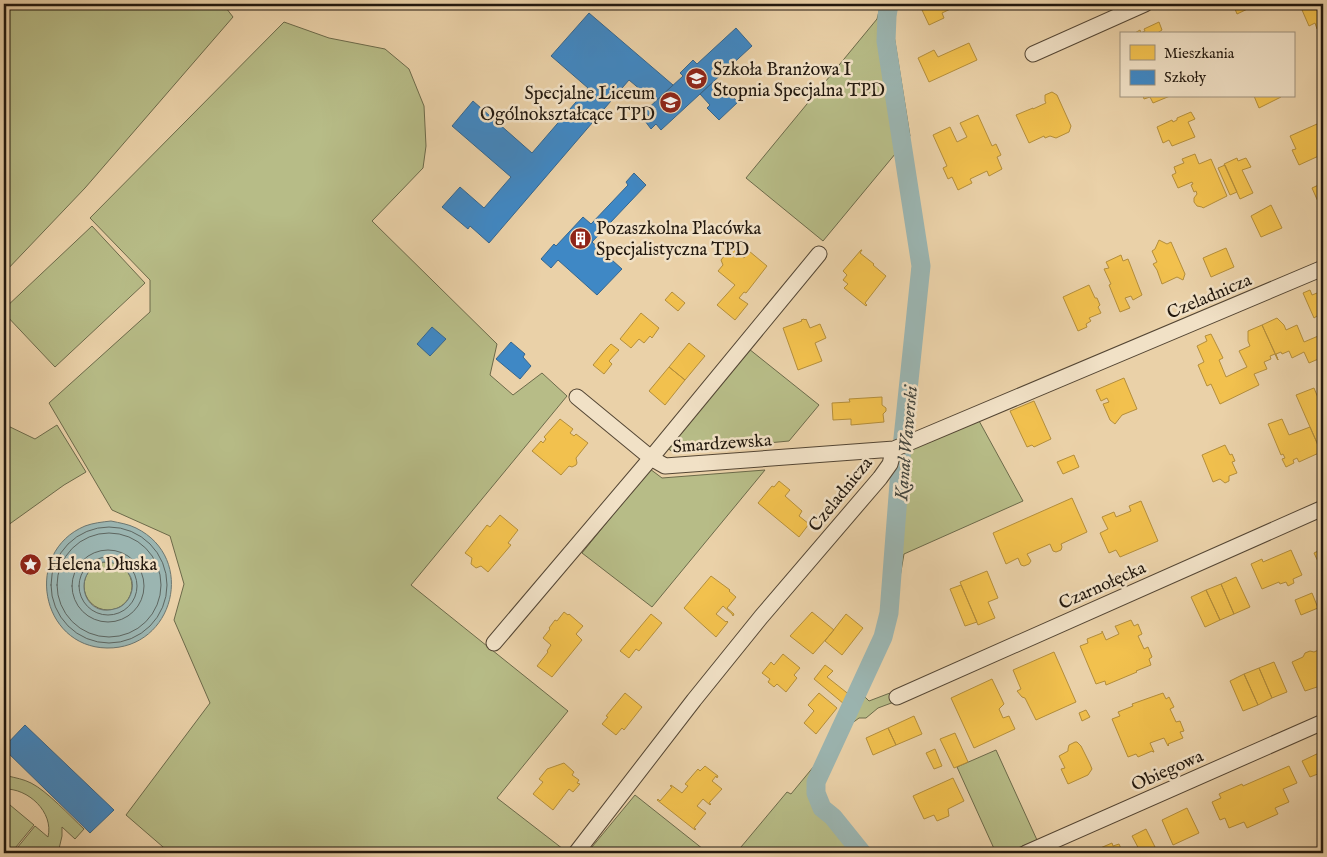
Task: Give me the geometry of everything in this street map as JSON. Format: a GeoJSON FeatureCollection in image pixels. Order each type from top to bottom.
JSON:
{"type":"FeatureCollection","features":[{"type":"Feature","properties":{"kind":"street"},"geometry":{"type":"LineString","coordinates":[[1033,54],[1145,4]]}},
{"type":"Feature","properties":{"kind":"street"},"geometry":{"type":"LineString","coordinates":[[494,643],[819,254]]}},
{"type":"Feature","properties":{"kind":"street","name":"Czeladnicza"},"geometry":{"type":"LineString","coordinates":[[576,853],[694,700],[761,617],[880,478],[901,446],[1323,268]]}},
{"type":"Feature","properties":{"kind":"street","name":"Smardzewska"},"geometry":{"type":"LineString","coordinates":[[577,397],[650,458],[665,466],[901,446]]}},
{"type":"Feature","properties":{"kind":"street","name":"Czarnołęcka"},"geometry":{"type":"LineString","coordinates":[[897,697],[1323,508]]}},
{"type":"Feature","properties":{"kind":"street","name":"Obiegowa"},"geometry":{"type":"LineString","coordinates":[[1026,853],[1323,722]]}},
{"type":"Feature","properties":{"kind":"green space"},"geometry":{"type":"Polygon","coordinates":[[[4,4],[223,4],[233,17],[85,188],[4,273],[4,4]]]}},
{"type":"Feature","properties":{"kind":"green space"},"geometry":{"type":"Polygon","coordinates":[[[881,4],[897,4],[893,29],[910,136],[823,241],[746,178],[877,19],[881,4]]]}},
{"type":"Feature","properties":{"kind":"green space"},"geometry":{"type":"Polygon","coordinates":[[[284,22],[329,38],[385,49],[409,69],[424,106],[426,146],[423,168],[372,221],[497,344],[490,375],[513,395],[542,373],[567,396],[411,585],[568,711],[497,798],[563,849],[560,853],[170,853],[126,815],[210,703],[174,620],[184,584],[170,536],[112,510],[49,403],[150,312],[150,280],[90,218],[284,22]]]}},
{"type":"Feature","properties":{"kind":"green space"},"geometry":{"type":"Polygon","coordinates":[[[911,150],[927,271],[912,432],[898,434],[913,261],[899,165],[911,150]]]}},
{"type":"Feature","properties":{"kind":"green space"},"geometry":{"type":"Polygon","coordinates":[[[92,226],[145,283],[55,367],[4,313],[4,309],[92,226]]]}},
{"type":"Feature","properties":{"kind":"green space"},"geometry":{"type":"Polygon","coordinates":[[[749,349],[819,405],[789,441],[673,452],[667,448],[749,349]]]}},
{"type":"Feature","properties":{"kind":"green space"},"geometry":{"type":"Polygon","coordinates":[[[978,419],[1023,501],[904,554],[889,640],[864,696],[869,701],[890,693],[894,702],[878,708],[866,718],[859,718],[847,727],[822,789],[824,799],[834,813],[869,853],[736,853],[787,792],[791,794],[824,754],[851,696],[884,613],[896,477],[909,462],[910,450],[978,419]]]}},
{"type":"Feature","properties":{"kind":"green space"},"geometry":{"type":"Polygon","coordinates":[[[6,425],[35,439],[57,425],[86,472],[64,485],[4,528],[4,426],[6,425]]]}},
{"type":"Feature","properties":{"kind":"green space"},"geometry":{"type":"Polygon","coordinates":[[[650,469],[662,478],[765,470],[652,607],[582,553],[650,469]]]}},
{"type":"Feature","properties":{"kind":"green space"},"geometry":{"type":"Polygon","coordinates":[[[103,562],[113,562],[122,566],[128,572],[132,586],[128,600],[122,606],[113,610],[103,610],[94,606],[88,600],[84,591],[84,581],[88,572],[94,566],[103,562]]]}},
{"type":"Feature","properties":{"kind":"green space"},"geometry":{"type":"Polygon","coordinates":[[[996,750],[1037,840],[1006,853],[996,853],[957,767],[996,750]]]}},
{"type":"Feature","properties":{"kind":"green space"},"geometry":{"type":"Polygon","coordinates":[[[8,776],[31,783],[37,787],[84,829],[75,839],[62,827],[58,853],[13,853],[35,826],[48,837],[49,828],[47,819],[37,803],[22,793],[4,789],[4,777],[8,776]]]}},
{"type":"Feature","properties":{"kind":"green space"},"geometry":{"type":"Polygon","coordinates":[[[635,795],[708,853],[587,853],[635,795]]]}},
{"type":"Feature","properties":{"kind":"green space"},"geometry":{"type":"Polygon","coordinates":[[[4,800],[34,825],[11,853],[4,853],[4,800]]]}},
{"type":"Feature","properties":{"kind":"water"},"geometry":{"type":"Polygon","coordinates":[[[111,521],[136,528],[155,542],[167,560],[171,579],[169,600],[162,618],[148,634],[130,644],[107,648],[84,644],[67,632],[54,616],[48,596],[47,576],[53,556],[65,539],[85,526],[111,521]],[[103,562],[93,568],[87,575],[84,584],[85,593],[89,601],[95,607],[104,610],[121,606],[128,600],[132,591],[131,578],[128,572],[117,564],[103,562]]]}},
{"type":"Feature","properties":{"kind":"building: Mieszkania"},"geometry":{"type":"Polygon","coordinates":[[[928,4],[961,4],[942,13],[944,18],[929,25],[922,10],[929,6],[928,4]]]}},
{"type":"Feature","properties":{"kind":"building: Mieszkania"},"geometry":{"type":"Polygon","coordinates":[[[1233,4],[1258,4],[1237,14],[1233,4]]]}},
{"type":"Feature","properties":{"kind":"building: Mieszkania"},"geometry":{"type":"Polygon","coordinates":[[[1316,4],[1323,4],[1323,26],[1317,29],[1315,23],[1309,26],[1302,10],[1316,4]]]}},
{"type":"Feature","properties":{"kind":"building: Mieszkania"},"geometry":{"type":"Polygon","coordinates":[[[1159,22],[1162,30],[1159,32],[1143,32],[1145,31],[1144,29],[1159,22]]]}},
{"type":"Feature","properties":{"kind":"building: Mieszkania"},"geometry":{"type":"Polygon","coordinates":[[[969,43],[977,60],[929,82],[918,58],[934,50],[938,57],[969,43]]]}},
{"type":"Feature","properties":{"kind":"building: Mieszkania"},"geometry":{"type":"Polygon","coordinates":[[[1052,92],[1057,95],[1071,126],[1069,132],[1056,138],[1050,136],[1045,138],[1044,136],[1029,143],[1016,115],[1046,103],[1045,95],[1052,92]]]}},
{"type":"Feature","properties":{"kind":"building: Mieszkania"},"geometry":{"type":"Polygon","coordinates":[[[1150,98],[1165,98],[1153,103],[1150,98]]]}},
{"type":"Feature","properties":{"kind":"building: Mieszkania"},"geometry":{"type":"Polygon","coordinates":[[[1255,98],[1279,98],[1259,108],[1255,98]]]}},
{"type":"Feature","properties":{"kind":"building: Mieszkania"},"geometry":{"type":"Polygon","coordinates":[[[1191,112],[1195,119],[1188,122],[1195,137],[1172,146],[1169,140],[1163,143],[1157,127],[1172,120],[1173,122],[1177,118],[1191,112]]]}},
{"type":"Feature","properties":{"kind":"building: Mieszkania"},"geometry":{"type":"Polygon","coordinates":[[[978,115],[992,146],[996,144],[1001,155],[997,157],[1002,169],[989,176],[987,171],[970,179],[972,183],[958,190],[952,177],[948,179],[943,168],[947,166],[933,135],[950,127],[957,142],[967,137],[960,123],[978,115]]]}},
{"type":"Feature","properties":{"kind":"building: Mieszkania"},"geometry":{"type":"Polygon","coordinates":[[[1317,124],[1323,136],[1319,138],[1323,154],[1299,165],[1292,150],[1296,149],[1290,136],[1317,124]]]}},
{"type":"Feature","properties":{"kind":"building: Mieszkania"},"geometry":{"type":"Polygon","coordinates":[[[1195,154],[1199,164],[1211,159],[1227,196],[1203,208],[1197,206],[1194,202],[1197,194],[1191,185],[1193,184],[1192,182],[1178,188],[1172,175],[1176,173],[1174,167],[1184,163],[1182,159],[1195,154]]]}},
{"type":"Feature","properties":{"kind":"building: Mieszkania"},"geometry":{"type":"Polygon","coordinates":[[[1237,158],[1238,161],[1246,158],[1251,167],[1242,170],[1253,193],[1240,199],[1224,164],[1237,158]]]}},
{"type":"Feature","properties":{"kind":"building: Mieszkania"},"geometry":{"type":"Polygon","coordinates":[[[1225,165],[1237,192],[1230,195],[1218,168],[1225,165]]]}},
{"type":"Feature","properties":{"kind":"building: Mieszkania"},"geometry":{"type":"Polygon","coordinates":[[[1323,183],[1323,213],[1312,188],[1323,183]]]}},
{"type":"Feature","properties":{"kind":"building: Mieszkania"},"geometry":{"type":"Polygon","coordinates":[[[1271,205],[1282,228],[1261,237],[1251,216],[1271,205]]]}},
{"type":"Feature","properties":{"kind":"building: Mieszkania"},"geometry":{"type":"Polygon","coordinates":[[[1159,240],[1167,244],[1171,242],[1185,274],[1183,280],[1177,277],[1162,284],[1153,264],[1157,262],[1152,251],[1159,240]]]}},
{"type":"Feature","properties":{"kind":"building: Mieszkania"},"geometry":{"type":"Polygon","coordinates":[[[1226,248],[1234,267],[1211,277],[1203,258],[1226,248]]]}},
{"type":"Feature","properties":{"kind":"building: Mieszkania"},"geometry":{"type":"Polygon","coordinates":[[[733,249],[744,258],[749,251],[767,266],[746,293],[744,292],[739,298],[748,304],[735,320],[717,305],[735,285],[718,271],[723,265],[721,260],[729,250],[733,249]]]}},
{"type":"Feature","properties":{"kind":"building: Mieszkania"},"geometry":{"type":"Polygon","coordinates":[[[861,250],[860,253],[886,276],[865,303],[866,306],[844,288],[848,284],[843,280],[847,275],[843,271],[861,250]]]}},
{"type":"Feature","properties":{"kind":"building: Mieszkania"},"geometry":{"type":"Polygon","coordinates":[[[1121,255],[1123,261],[1128,259],[1142,295],[1133,300],[1131,296],[1125,298],[1130,308],[1120,312],[1104,269],[1109,268],[1106,262],[1121,255]]]}},
{"type":"Feature","properties":{"kind":"building: Mieszkania"},"geometry":{"type":"Polygon","coordinates":[[[1089,285],[1100,305],[1098,307],[1101,313],[1089,318],[1091,321],[1086,324],[1087,327],[1078,331],[1063,297],[1089,285]]]}},
{"type":"Feature","properties":{"kind":"building: Mieszkania"},"geometry":{"type":"Polygon","coordinates":[[[1310,290],[1312,295],[1322,291],[1323,294],[1323,330],[1317,316],[1314,318],[1303,293],[1310,290]]]}},
{"type":"Feature","properties":{"kind":"building: Mieszkania"},"geometry":{"type":"Polygon","coordinates":[[[672,292],[685,303],[678,311],[665,300],[672,292]]]}},
{"type":"Feature","properties":{"kind":"building: Mieszkania"},"geometry":{"type":"Polygon","coordinates":[[[641,313],[659,328],[652,338],[650,336],[644,343],[639,339],[631,348],[620,339],[641,313]]]}},
{"type":"Feature","properties":{"kind":"building: Mieszkania"},"geometry":{"type":"Polygon","coordinates":[[[1277,318],[1286,330],[1297,325],[1304,342],[1323,334],[1323,357],[1309,363],[1304,352],[1292,358],[1289,351],[1276,354],[1278,360],[1262,325],[1277,318]]]}},
{"type":"Feature","properties":{"kind":"building: Mieszkania"},"geometry":{"type":"Polygon","coordinates":[[[806,319],[810,328],[820,324],[826,338],[815,343],[822,361],[798,370],[783,328],[806,319]]]}},
{"type":"Feature","properties":{"kind":"building: Mieszkania"},"geometry":{"type":"Polygon","coordinates":[[[1262,325],[1278,360],[1275,354],[1270,356],[1271,359],[1264,362],[1267,369],[1254,374],[1259,385],[1220,404],[1211,384],[1207,386],[1198,365],[1204,362],[1197,346],[1207,341],[1205,336],[1211,334],[1223,358],[1219,360],[1226,377],[1247,367],[1239,351],[1250,346],[1248,331],[1262,325]]]}},
{"type":"Feature","properties":{"kind":"building: Mieszkania"},"geometry":{"type":"Polygon","coordinates":[[[689,343],[705,356],[685,380],[669,367],[689,343]]]}},
{"type":"Feature","properties":{"kind":"building: Mieszkania"},"geometry":{"type":"Polygon","coordinates":[[[611,344],[619,350],[609,361],[612,364],[604,374],[593,365],[611,344]]]}},
{"type":"Feature","properties":{"kind":"building: Mieszkania"},"geometry":{"type":"Polygon","coordinates":[[[669,367],[685,380],[665,405],[649,391],[669,367]]]}},
{"type":"Feature","properties":{"kind":"building: Mieszkania"},"geometry":{"type":"Polygon","coordinates":[[[1124,378],[1137,409],[1122,415],[1115,424],[1110,420],[1103,404],[1109,402],[1107,398],[1101,401],[1096,390],[1124,378]]]}},
{"type":"Feature","properties":{"kind":"building: Mieszkania"},"geometry":{"type":"Polygon","coordinates":[[[1314,388],[1323,410],[1323,413],[1318,415],[1321,422],[1323,421],[1323,451],[1321,452],[1296,395],[1314,388]]]}},
{"type":"Feature","properties":{"kind":"building: Mieszkania"},"geometry":{"type":"Polygon","coordinates":[[[882,397],[882,405],[886,408],[883,414],[884,422],[851,425],[851,419],[833,420],[832,403],[850,402],[849,399],[882,397]]]}},
{"type":"Feature","properties":{"kind":"building: Mieszkania"},"geometry":{"type":"Polygon","coordinates":[[[1034,401],[1051,439],[1034,447],[1032,445],[1027,447],[1010,411],[1034,401]]]}},
{"type":"Feature","properties":{"kind":"building: Mieszkania"},"geometry":{"type":"Polygon","coordinates":[[[560,419],[573,429],[570,433],[574,436],[576,434],[588,443],[576,458],[576,465],[569,466],[561,475],[532,451],[541,441],[543,443],[546,439],[544,437],[560,419]]]}},
{"type":"Feature","properties":{"kind":"building: Mieszkania"},"geometry":{"type":"Polygon","coordinates":[[[1282,419],[1289,435],[1310,427],[1321,452],[1299,462],[1297,458],[1293,460],[1294,463],[1286,467],[1282,459],[1285,458],[1283,454],[1281,455],[1268,424],[1282,419]]]}},
{"type":"Feature","properties":{"kind":"building: Mieszkania"},"geometry":{"type":"Polygon","coordinates":[[[1225,445],[1235,461],[1232,462],[1237,473],[1229,476],[1229,481],[1225,483],[1220,479],[1213,482],[1202,455],[1225,445]]]}},
{"type":"Feature","properties":{"kind":"building: Mieszkania"},"geometry":{"type":"Polygon","coordinates":[[[1074,455],[1079,467],[1063,474],[1057,462],[1074,455]]]}},
{"type":"Feature","properties":{"kind":"building: Mieszkania"},"geometry":{"type":"Polygon","coordinates":[[[779,481],[790,490],[785,496],[802,511],[799,516],[809,524],[799,537],[758,503],[772,486],[774,487],[779,481]]]}},
{"type":"Feature","properties":{"kind":"building: Mieszkania"},"geometry":{"type":"Polygon","coordinates":[[[1072,498],[1087,532],[1061,544],[1061,550],[1056,552],[1053,551],[1050,544],[1027,554],[1031,561],[1024,566],[1021,565],[1018,558],[1006,564],[993,533],[1072,498]]]}},
{"type":"Feature","properties":{"kind":"building: Mieszkania"},"geometry":{"type":"Polygon","coordinates":[[[1141,501],[1158,541],[1120,557],[1116,550],[1109,553],[1100,533],[1108,529],[1102,517],[1114,512],[1116,517],[1131,511],[1129,506],[1141,501]]]}},
{"type":"Feature","properties":{"kind":"building: Mieszkania"},"geometry":{"type":"Polygon","coordinates":[[[500,515],[518,530],[508,543],[511,545],[488,572],[481,566],[476,568],[471,564],[472,558],[465,553],[487,525],[490,527],[500,515]]]}},
{"type":"Feature","properties":{"kind":"building: Mieszkania"},"geometry":{"type":"Polygon","coordinates":[[[1323,544],[1322,570],[1314,553],[1322,549],[1320,545],[1323,544]]]}},
{"type":"Feature","properties":{"kind":"building: Mieszkania"},"geometry":{"type":"Polygon","coordinates":[[[1291,550],[1302,575],[1293,579],[1294,583],[1288,586],[1286,582],[1280,584],[1279,582],[1262,589],[1251,564],[1262,559],[1263,562],[1291,550]]]}},
{"type":"Feature","properties":{"kind":"building: Mieszkania"},"geometry":{"type":"Polygon","coordinates":[[[987,571],[998,598],[988,602],[995,618],[978,625],[960,582],[987,571]]]}},
{"type":"Feature","properties":{"kind":"building: Mieszkania"},"geometry":{"type":"Polygon","coordinates":[[[711,576],[730,590],[736,597],[727,608],[734,614],[733,616],[723,606],[716,614],[728,622],[716,637],[684,608],[711,576]]]}},
{"type":"Feature","properties":{"kind":"building: Mieszkania"},"geometry":{"type":"Polygon","coordinates":[[[1236,577],[1250,607],[1234,614],[1221,584],[1236,577]]]}},
{"type":"Feature","properties":{"kind":"building: Mieszkania"},"geometry":{"type":"Polygon","coordinates":[[[1221,584],[1234,614],[1220,620],[1206,590],[1221,584]]]}},
{"type":"Feature","properties":{"kind":"building: Mieszkania"},"geometry":{"type":"Polygon","coordinates":[[[961,585],[977,622],[965,626],[950,589],[961,585]]]}},
{"type":"Feature","properties":{"kind":"building: Mieszkania"},"geometry":{"type":"Polygon","coordinates":[[[1206,590],[1220,620],[1205,627],[1191,597],[1206,590]]]}},
{"type":"Feature","properties":{"kind":"building: Mieszkania"},"geometry":{"type":"Polygon","coordinates":[[[1312,593],[1318,608],[1301,615],[1295,600],[1312,593]]]}},
{"type":"Feature","properties":{"kind":"building: Mieszkania"},"geometry":{"type":"Polygon","coordinates":[[[564,612],[583,626],[576,634],[582,640],[552,677],[537,666],[551,645],[543,638],[555,620],[557,621],[564,612]]]}},
{"type":"Feature","properties":{"kind":"building: Mieszkania"},"geometry":{"type":"Polygon","coordinates":[[[812,612],[834,630],[813,654],[790,636],[812,612]]]}},
{"type":"Feature","properties":{"kind":"building: Mieszkania"},"geometry":{"type":"Polygon","coordinates":[[[651,614],[662,623],[639,651],[636,649],[629,658],[620,651],[651,614]]]}},
{"type":"Feature","properties":{"kind":"building: Mieszkania"},"geometry":{"type":"Polygon","coordinates":[[[846,614],[863,628],[842,655],[825,641],[846,614]]]}},
{"type":"Feature","properties":{"kind":"building: Mieszkania"},"geometry":{"type":"Polygon","coordinates":[[[1131,620],[1134,626],[1138,624],[1142,634],[1138,636],[1144,649],[1148,647],[1152,657],[1149,659],[1151,665],[1106,685],[1105,681],[1096,684],[1080,646],[1088,643],[1087,639],[1102,633],[1102,631],[1106,640],[1119,634],[1115,626],[1131,620]]]}},
{"type":"Feature","properties":{"kind":"building: Mieszkania"},"geometry":{"type":"Polygon","coordinates":[[[1323,648],[1323,685],[1305,691],[1292,662],[1303,657],[1305,653],[1323,648]]]}},
{"type":"Feature","properties":{"kind":"building: Mieszkania"},"geometry":{"type":"Polygon","coordinates":[[[1054,652],[1076,702],[1036,720],[1025,698],[1017,691],[1021,689],[1013,670],[1054,652]]]}},
{"type":"Feature","properties":{"kind":"building: Mieszkania"},"geometry":{"type":"Polygon","coordinates":[[[783,654],[800,668],[794,675],[797,678],[786,692],[777,684],[774,687],[768,682],[770,679],[762,673],[771,662],[774,665],[783,654]]]}},
{"type":"Feature","properties":{"kind":"building: Mieszkania"},"geometry":{"type":"Polygon","coordinates":[[[1274,662],[1287,692],[1272,698],[1259,668],[1274,662]]]}},
{"type":"Feature","properties":{"kind":"building: Mieszkania"},"geometry":{"type":"Polygon","coordinates":[[[825,665],[833,671],[827,677],[851,696],[844,704],[814,679],[825,665]]]}},
{"type":"Feature","properties":{"kind":"building: Mieszkania"},"geometry":{"type":"Polygon","coordinates":[[[1259,668],[1272,698],[1258,705],[1244,674],[1259,668]]]}},
{"type":"Feature","properties":{"kind":"building: Mieszkania"},"geometry":{"type":"Polygon","coordinates":[[[1244,674],[1258,705],[1243,711],[1230,681],[1244,674]]]}},
{"type":"Feature","properties":{"kind":"building: Mieszkania"},"geometry":{"type":"Polygon","coordinates":[[[992,679],[1004,704],[999,709],[1003,718],[1009,716],[1015,729],[974,748],[951,698],[992,679]]]}},
{"type":"Feature","properties":{"kind":"building: Mieszkania"},"geometry":{"type":"Polygon","coordinates":[[[625,693],[642,707],[624,730],[622,728],[616,735],[602,724],[608,717],[606,716],[625,693]]]}},
{"type":"Feature","properties":{"kind":"building: Mieszkania"},"geometry":{"type":"Polygon","coordinates":[[[819,693],[837,708],[816,734],[804,723],[814,711],[808,705],[819,693]]]}},
{"type":"Feature","properties":{"kind":"building: Mieszkania"},"geometry":{"type":"Polygon","coordinates":[[[1163,693],[1166,699],[1169,697],[1174,707],[1170,709],[1176,722],[1180,721],[1184,731],[1180,732],[1183,738],[1168,744],[1168,746],[1164,738],[1150,743],[1154,752],[1152,751],[1138,757],[1136,754],[1128,757],[1112,719],[1120,716],[1118,712],[1133,706],[1132,704],[1163,693]]]}},
{"type":"Feature","properties":{"kind":"building: Mieszkania"},"geometry":{"type":"Polygon","coordinates":[[[1086,710],[1090,717],[1082,721],[1079,713],[1086,710]]]}},
{"type":"Feature","properties":{"kind":"building: Mieszkania"},"geometry":{"type":"Polygon","coordinates":[[[914,716],[922,734],[896,745],[888,728],[914,716]]]}},
{"type":"Feature","properties":{"kind":"building: Mieszkania"},"geometry":{"type":"Polygon","coordinates":[[[888,728],[896,745],[873,755],[866,738],[888,728]]]}},
{"type":"Feature","properties":{"kind":"building: Mieszkania"},"geometry":{"type":"Polygon","coordinates":[[[955,733],[968,762],[954,768],[940,739],[955,733]]]}},
{"type":"Feature","properties":{"kind":"building: Mieszkania"},"geometry":{"type":"Polygon","coordinates":[[[1075,742],[1081,746],[1092,769],[1088,775],[1068,784],[1061,769],[1065,768],[1059,756],[1068,751],[1069,745],[1075,742]]]}},
{"type":"Feature","properties":{"kind":"building: Mieszkania"},"geometry":{"type":"Polygon","coordinates":[[[935,749],[942,766],[934,769],[926,753],[935,749]]]}},
{"type":"Feature","properties":{"kind":"building: Mieszkania"},"geometry":{"type":"Polygon","coordinates":[[[1323,751],[1323,772],[1310,777],[1302,761],[1323,751]]]}},
{"type":"Feature","properties":{"kind":"building: Mieszkania"},"geometry":{"type":"Polygon","coordinates":[[[564,763],[574,772],[572,775],[579,780],[577,783],[580,784],[573,792],[569,789],[553,810],[533,794],[543,782],[539,779],[547,769],[564,763]]]}},
{"type":"Feature","properties":{"kind":"building: Mieszkania"},"geometry":{"type":"Polygon","coordinates":[[[705,766],[718,776],[712,781],[722,789],[709,803],[710,805],[703,799],[697,806],[706,813],[694,828],[695,830],[657,800],[660,801],[672,787],[671,785],[682,793],[688,786],[685,784],[698,769],[700,771],[705,766]]]}},
{"type":"Feature","properties":{"kind":"building: Mieszkania"},"geometry":{"type":"Polygon","coordinates":[[[1289,766],[1297,783],[1283,789],[1289,802],[1275,808],[1278,814],[1247,828],[1244,822],[1229,828],[1225,818],[1220,820],[1212,802],[1221,798],[1219,794],[1289,766]]]}},
{"type":"Feature","properties":{"kind":"building: Mieszkania"},"geometry":{"type":"Polygon","coordinates":[[[953,778],[964,801],[948,809],[949,816],[937,821],[934,815],[924,819],[913,796],[953,778]]]}},
{"type":"Feature","properties":{"kind":"building: Mieszkania"},"geometry":{"type":"Polygon","coordinates":[[[1187,808],[1199,833],[1173,845],[1162,820],[1187,808]]]}},
{"type":"Feature","properties":{"kind":"building: Mieszkania"},"geometry":{"type":"Polygon","coordinates":[[[1146,829],[1158,853],[1141,853],[1132,836],[1146,829]]]}},
{"type":"Feature","properties":{"kind":"building: Mieszkania"},"geometry":{"type":"Polygon","coordinates":[[[1112,843],[1113,846],[1119,844],[1123,853],[1091,853],[1091,852],[1112,843]]]}},
{"type":"Feature","properties":{"kind":"building: Szkoły"},"geometry":{"type":"Polygon","coordinates":[[[589,13],[673,85],[655,102],[629,80],[489,243],[470,226],[468,229],[442,207],[460,187],[484,208],[511,177],[452,126],[473,101],[532,153],[588,88],[551,56],[589,13]]]}},
{"type":"Feature","properties":{"kind":"building: Szkoły"},"geometry":{"type":"Polygon","coordinates":[[[736,28],[752,46],[661,130],[656,124],[651,129],[645,121],[650,117],[644,112],[683,76],[680,73],[693,60],[697,64],[736,28]]]}},
{"type":"Feature","properties":{"kind":"building: Szkoły"},"geometry":{"type":"Polygon","coordinates":[[[713,82],[723,93],[726,90],[738,102],[719,120],[707,108],[710,105],[700,94],[713,82]]]}},
{"type":"Feature","properties":{"kind":"building: Szkoły","name":"Pozaszkolna Placówka Specjalistyczna TPD"},"geometry":{"type":"Polygon","coordinates":[[[634,173],[646,185],[592,242],[622,269],[597,295],[558,260],[551,268],[541,259],[583,217],[591,224],[628,185],[626,182],[634,173]]]}},
{"type":"Feature","properties":{"kind":"building: Szkoły"},"geometry":{"type":"Polygon","coordinates":[[[432,327],[446,339],[430,356],[417,344],[432,327]]]}},
{"type":"Feature","properties":{"kind":"building: Szkoły"},"geometry":{"type":"Polygon","coordinates":[[[511,342],[525,354],[523,357],[531,366],[520,379],[496,359],[511,342]]]}},
{"type":"Feature","properties":{"kind":"building: Szkoły"},"geometry":{"type":"Polygon","coordinates":[[[25,725],[114,810],[90,833],[4,749],[25,725]]]}},
{"type":"Feature","properties":{"kind":"waterway","name":"Kanał Wawerski"},"geometry":{"type":"LineString","coordinates":[[862,853],[833,817],[822,808],[816,793],[816,782],[883,637],[889,613],[901,457],[921,266],[886,41],[889,4]]}},
{"type":"Feature","properties":{"kind":"place","name":"Szkoła Branżowa I Stopnia Specjalna TPD"},"geometry":{"type":"Point","coordinates":[697,79]}},
{"type":"Feature","properties":{"kind":"place","name":"Specjalne Liceum Ogólnokształcące TPD"},"geometry":{"type":"Point","coordinates":[671,103]}},
{"type":"Feature","properties":{"kind":"place","name":"Pozaszkolna Placówka Specjalistyczna TPD"},"geometry":{"type":"Point","coordinates":[580,238]}},
{"type":"Feature","properties":{"kind":"place","name":"Helena Dłuska"},"geometry":{"type":"Point","coordinates":[31,564]}}]}
